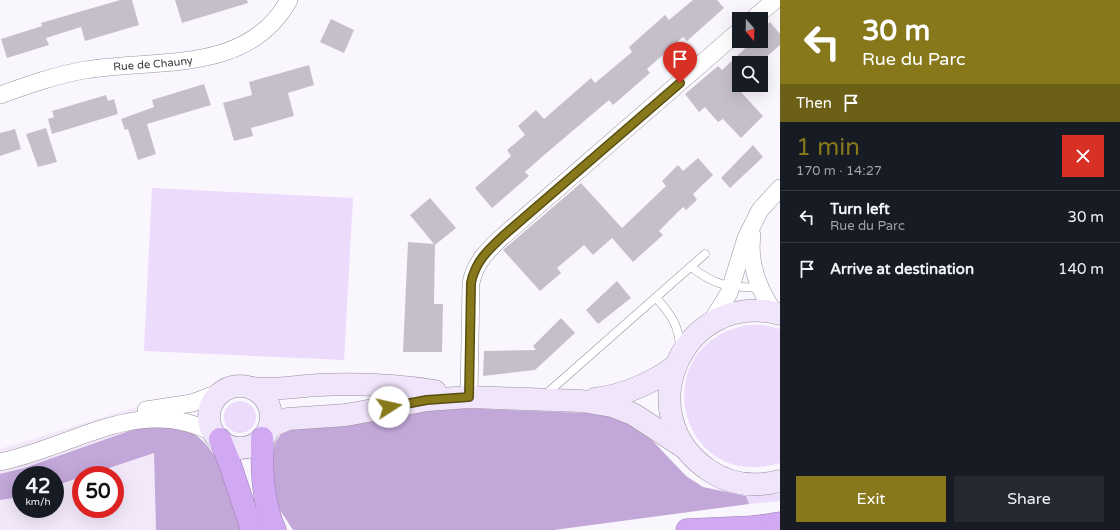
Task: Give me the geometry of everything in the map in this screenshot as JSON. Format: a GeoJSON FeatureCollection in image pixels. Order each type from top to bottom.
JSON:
{"type":"FeatureCollection","features":[{"type":"Feature","properties":{"kind":"highway"},"geometry":{"type":"LineString","coordinates":[[266,433],[263,487],[268,514],[275,530]]}},
{"type":"Feature","properties":{"kind":"highway"},"geometry":{"type":"LineString","coordinates":[[217,437],[230,464],[252,530]]}},
{"type":"Feature","properties":{"kind":"highway"},"geometry":{"type":"LineString","coordinates":[[732,530],[780,524]]}},
{"type":"Feature","properties":{"kind":"highway"},"geometry":{"type":"LineString","coordinates":[[687,530],[755,527]]}},
{"type":"Feature","properties":{"kind":"main road"},"geometry":{"type":"LineString","coordinates":[[582,401],[617,396],[657,380],[677,361],[696,335],[708,325],[726,316],[745,311],[777,313]]}},
{"type":"Feature","properties":{"kind":"main road"},"geometry":{"type":"LineString","coordinates":[[677,361],[670,386],[670,414],[676,432],[685,448],[698,462],[722,478],[750,484],[780,481]]}},
{"type":"Feature","properties":{"kind":"main road"},"geometry":{"type":"LineString","coordinates":[[469,397],[410,403],[333,417],[288,419],[266,433],[250,446],[232,446],[217,437],[211,426],[210,412],[212,403],[221,392],[234,386],[271,390],[332,384],[424,390],[469,397],[582,401],[612,406],[633,414],[685,448]]}},
{"type":"Feature","properties":{"kind":"main road"},"geometry":{"type":"LineString","coordinates":[[252,388],[264,398],[269,407],[271,417],[266,433]]}},
{"type":"Feature","properties":{"kind":"street","name":"Rue de Chauny"},"geometry":{"type":"LineString","coordinates":[[0,95],[50,78],[85,70],[122,65],[190,60],[224,53],[247,42],[264,30],[279,14],[289,0]]}},
{"type":"Feature","properties":{"kind":"street"},"geometry":{"type":"LineString","coordinates":[[761,12],[775,0]]}},
{"type":"Feature","properties":{"kind":"street"},"geometry":{"type":"LineString","coordinates":[[469,397],[471,283],[473,273],[483,256],[503,236],[732,38]]}},
{"type":"Feature","properties":{"kind":"street"},"geometry":{"type":"LineString","coordinates":[[708,325],[723,302],[731,286],[746,238],[754,221],[760,210],[780,188]]}},
{"type":"Feature","properties":{"kind":"street"},"geometry":{"type":"LineString","coordinates":[[754,221],[751,252],[754,270],[761,288],[777,313]]}},
{"type":"Feature","properties":{"kind":"street"},"geometry":{"type":"LineString","coordinates":[[115,425],[146,410],[192,403],[221,392]]}},
{"type":"Feature","properties":{"kind":"street"},"geometry":{"type":"LineString","coordinates":[[0,462],[115,425],[150,418],[174,419],[198,426],[217,437]]}},
{"type":"Feature","properties":{"kind":"lane"},"geometry":{"type":"LineString","coordinates":[[540,399],[705,254]]}},
{"type":"Feature","properties":{"kind":"lane"},"geometry":{"type":"LineString","coordinates":[[691,267],[712,281],[731,286],[761,288]]}},
{"type":"Feature","properties":{"kind":"lane"},"geometry":{"type":"LineString","coordinates":[[656,298],[670,314],[677,326],[677,361]]}},
{"type":"Feature","properties":{"kind":"shaded area"},"geometry":{"type":"Polygon","coordinates":[[[152,188],[353,198],[344,360],[144,351],[152,188]]]}},
{"type":"Feature","properties":{"kind":"shaded area"},"geometry":{"type":"Polygon","coordinates":[[[747,325],[764,325],[780,329],[780,463],[745,467],[717,457],[697,438],[686,414],[685,386],[694,360],[714,338],[747,325]]]}},
{"type":"Feature","properties":{"kind":"shaded area"},"geometry":{"type":"Polygon","coordinates":[[[237,401],[243,401],[253,408],[256,417],[255,423],[249,430],[243,433],[237,433],[227,426],[224,420],[224,414],[231,404],[237,401]]]}},
{"type":"Feature","properties":{"kind":"shaded area"},"geometry":{"type":"Polygon","coordinates":[[[149,403],[154,453],[156,530],[0,530],[0,449],[149,403]]]}},
{"type":"Feature","properties":{"kind":"shaded area"},"geometry":{"type":"Polygon","coordinates":[[[460,408],[612,414],[649,437],[686,476],[703,487],[746,496],[749,504],[554,530],[293,530],[276,504],[272,472],[274,444],[281,434],[297,426],[410,410],[460,408]]]}},
{"type":"Feature","properties":{"kind":"shaded area"},"geometry":{"type":"Polygon","coordinates":[[[152,423],[187,430],[202,440],[217,460],[223,472],[240,521],[240,530],[156,530],[154,453],[115,466],[72,466],[72,480],[64,483],[64,466],[30,466],[152,423]]]}},
{"type":"Feature","properties":{"kind":"shaded area"},"geometry":{"type":"Polygon","coordinates":[[[12,471],[12,498],[0,500],[0,474],[12,471]]]}},
{"type":"Feature","properties":{"kind":"shaded area"},"geometry":{"type":"Polygon","coordinates":[[[780,494],[780,501],[749,504],[746,496],[780,494]]]}},
{"type":"Feature","properties":{"kind":"building"},"geometry":{"type":"Polygon","coordinates":[[[120,0],[132,0],[139,25],[85,41],[81,27],[46,38],[49,45],[7,58],[1,39],[42,26],[41,23],[120,0]]]}},
{"type":"Feature","properties":{"kind":"building"},"geometry":{"type":"Polygon","coordinates":[[[175,0],[247,0],[248,3],[182,23],[175,0]]]}},
{"type":"Feature","properties":{"kind":"building"},"geometry":{"type":"Polygon","coordinates":[[[693,0],[717,0],[724,8],[687,41],[683,37],[647,69],[650,73],[613,105],[609,100],[543,156],[525,172],[529,176],[492,208],[475,188],[511,156],[507,150],[525,135],[518,126],[536,110],[544,119],[591,78],[595,83],[632,52],[629,47],[665,15],[669,20],[693,0]]]}},
{"type":"Feature","properties":{"kind":"building"},"geometry":{"type":"Polygon","coordinates":[[[331,19],[354,30],[344,53],[320,42],[331,19]]]}},
{"type":"Feature","properties":{"kind":"building"},"geometry":{"type":"Polygon","coordinates":[[[770,22],[780,34],[780,45],[767,56],[737,56],[746,48],[768,48],[768,24],[770,22]]]}},
{"type":"Feature","properties":{"kind":"building"},"geometry":{"type":"Polygon","coordinates":[[[732,61],[732,92],[741,92],[763,116],[741,138],[723,119],[718,122],[705,107],[699,112],[685,94],[718,66],[722,70],[732,61]]]}},
{"type":"Feature","properties":{"kind":"building"},"geometry":{"type":"Polygon","coordinates":[[[309,65],[314,85],[288,93],[294,116],[251,128],[253,136],[234,141],[223,103],[252,95],[249,82],[309,65]]]}},
{"type":"Feature","properties":{"kind":"building"},"geometry":{"type":"Polygon","coordinates":[[[204,84],[211,105],[147,124],[156,154],[138,160],[128,129],[125,130],[121,119],[154,107],[152,100],[204,84]]]}},
{"type":"Feature","properties":{"kind":"building"},"geometry":{"type":"Polygon","coordinates":[[[106,95],[108,101],[114,99],[118,114],[52,134],[48,119],[54,117],[52,111],[106,95]]]}},
{"type":"Feature","properties":{"kind":"building"},"geometry":{"type":"Polygon","coordinates":[[[46,128],[57,162],[38,167],[26,134],[46,128]]]}},
{"type":"Feature","properties":{"kind":"building"},"geometry":{"type":"Polygon","coordinates":[[[15,129],[21,149],[0,156],[0,133],[15,129]]]}},
{"type":"Feature","properties":{"kind":"building"},"geometry":{"type":"Polygon","coordinates":[[[753,145],[763,157],[730,188],[721,178],[753,145]]]}},
{"type":"Feature","properties":{"kind":"building"},"geometry":{"type":"Polygon","coordinates":[[[698,158],[713,175],[693,194],[697,200],[686,210],[683,207],[659,231],[663,235],[633,262],[612,238],[593,255],[584,245],[557,268],[561,273],[540,291],[503,250],[581,183],[622,228],[666,186],[662,181],[678,165],[683,171],[698,158]]]}},
{"type":"Feature","properties":{"kind":"building"},"geometry":{"type":"Polygon","coordinates":[[[430,198],[456,228],[435,245],[434,304],[443,304],[442,352],[403,352],[408,242],[434,244],[410,215],[430,198]]]}},
{"type":"Feature","properties":{"kind":"building"},"geometry":{"type":"Polygon","coordinates":[[[617,281],[631,298],[598,324],[586,310],[617,281]]]}},
{"type":"Feature","properties":{"kind":"building"},"geometry":{"type":"Polygon","coordinates":[[[561,318],[575,333],[535,370],[483,376],[484,351],[536,350],[533,346],[561,318]]]}},
{"type":"Feature","properties":{"kind":"route"},"geometry":{"type":"LineString","coordinates":[[389,407],[427,400],[469,397],[470,299],[471,283],[477,264],[491,247],[503,236],[680,83]]}}]}
